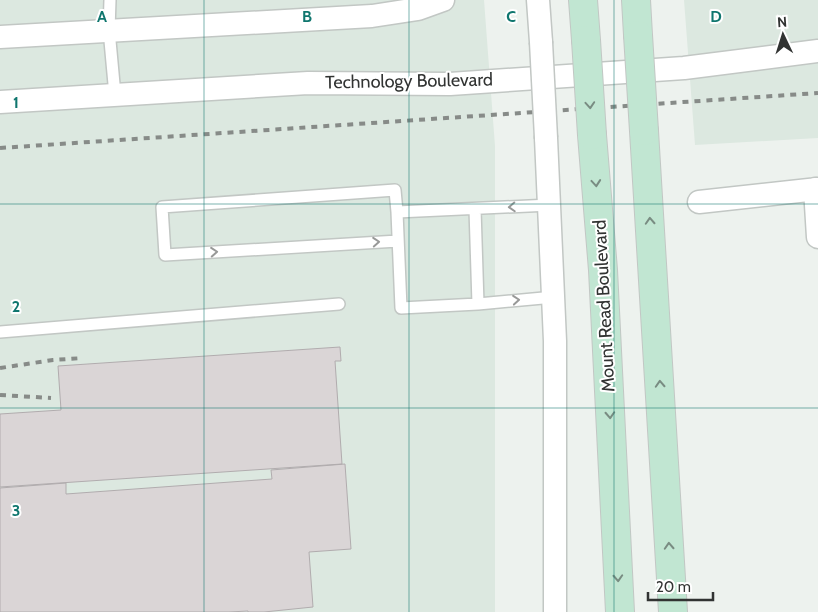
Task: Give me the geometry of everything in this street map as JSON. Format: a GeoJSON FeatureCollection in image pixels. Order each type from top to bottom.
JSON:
{"type":"FeatureCollection","features":[{"type":"Feature","properties":{"kind":"main road","name":"Mount Read Boulevard"},"geometry":{"type":"LineString","coordinates":[[583,0],[603,270],[620,612]]}},
{"type":"Feature","properties":{"kind":"main road"},"geometry":{"type":"LineString","coordinates":[[636,0],[673,612]]}},
{"type":"Feature","properties":{"kind":"street"},"geometry":{"type":"LineString","coordinates":[[0,37],[372,16],[418,9],[443,0]]}},
{"type":"Feature","properties":{"kind":"street"},"geometry":{"type":"LineString","coordinates":[[538,0],[554,297],[555,612]]}},
{"type":"Feature","properties":{"kind":"street","name":"Technology Boulevard"},"geometry":{"type":"LineString","coordinates":[[0,102],[308,82],[450,84],[684,68],[818,51]]}},
{"type":"Feature","properties":{"kind":"street"},"geometry":{"type":"LineString","coordinates":[[699,202],[816,189],[818,237]]}},
{"type":"Feature","properties":{"kind":"lane"},"geometry":{"type":"LineString","coordinates":[[110,0],[110,30],[115,95]]}},
{"type":"Feature","properties":{"kind":"lane"},"geometry":{"type":"LineString","coordinates":[[398,241],[165,255],[162,207],[395,190],[397,212],[401,308],[478,304],[554,297]]}},
{"type":"Feature","properties":{"kind":"lane"},"geometry":{"type":"LineString","coordinates":[[397,212],[550,205]]}},
{"type":"Feature","properties":{"kind":"lane"},"geometry":{"type":"LineString","coordinates":[[475,209],[478,304]]}},
{"type":"Feature","properties":{"kind":"lane"},"geometry":{"type":"LineString","coordinates":[[0,332],[339,304]]}},
{"type":"Feature","properties":{"kind":"shaded area"},"geometry":{"type":"Polygon","coordinates":[[[0,0],[484,0],[495,146],[495,612],[0,612],[0,0]]]}},
{"type":"Feature","properties":{"kind":"shaded area"},"geometry":{"type":"Polygon","coordinates":[[[684,0],[818,0],[818,138],[695,145],[684,0]]]}},
{"type":"Feature","properties":{"kind":"building"},"geometry":{"type":"Polygon","coordinates":[[[340,347],[341,361],[335,361],[342,464],[0,487],[0,414],[61,410],[58,366],[340,347]]]}},
{"type":"Feature","properties":{"kind":"building"},"geometry":{"type":"Polygon","coordinates":[[[345,464],[351,549],[309,552],[313,607],[264,612],[0,612],[0,488],[66,483],[66,494],[272,479],[271,470],[345,464]]]}},
{"type":"Feature","properties":{"kind":"railway"},"geometry":{"type":"LineString","coordinates":[[0,148],[818,93]]}},
{"type":"Feature","properties":{"kind":"railway"},"geometry":{"type":"LineString","coordinates":[[0,368],[53,360],[83,358]]}},
{"type":"Feature","properties":{"kind":"railway"},"geometry":{"type":"LineString","coordinates":[[0,395],[51,398]]}}]}
